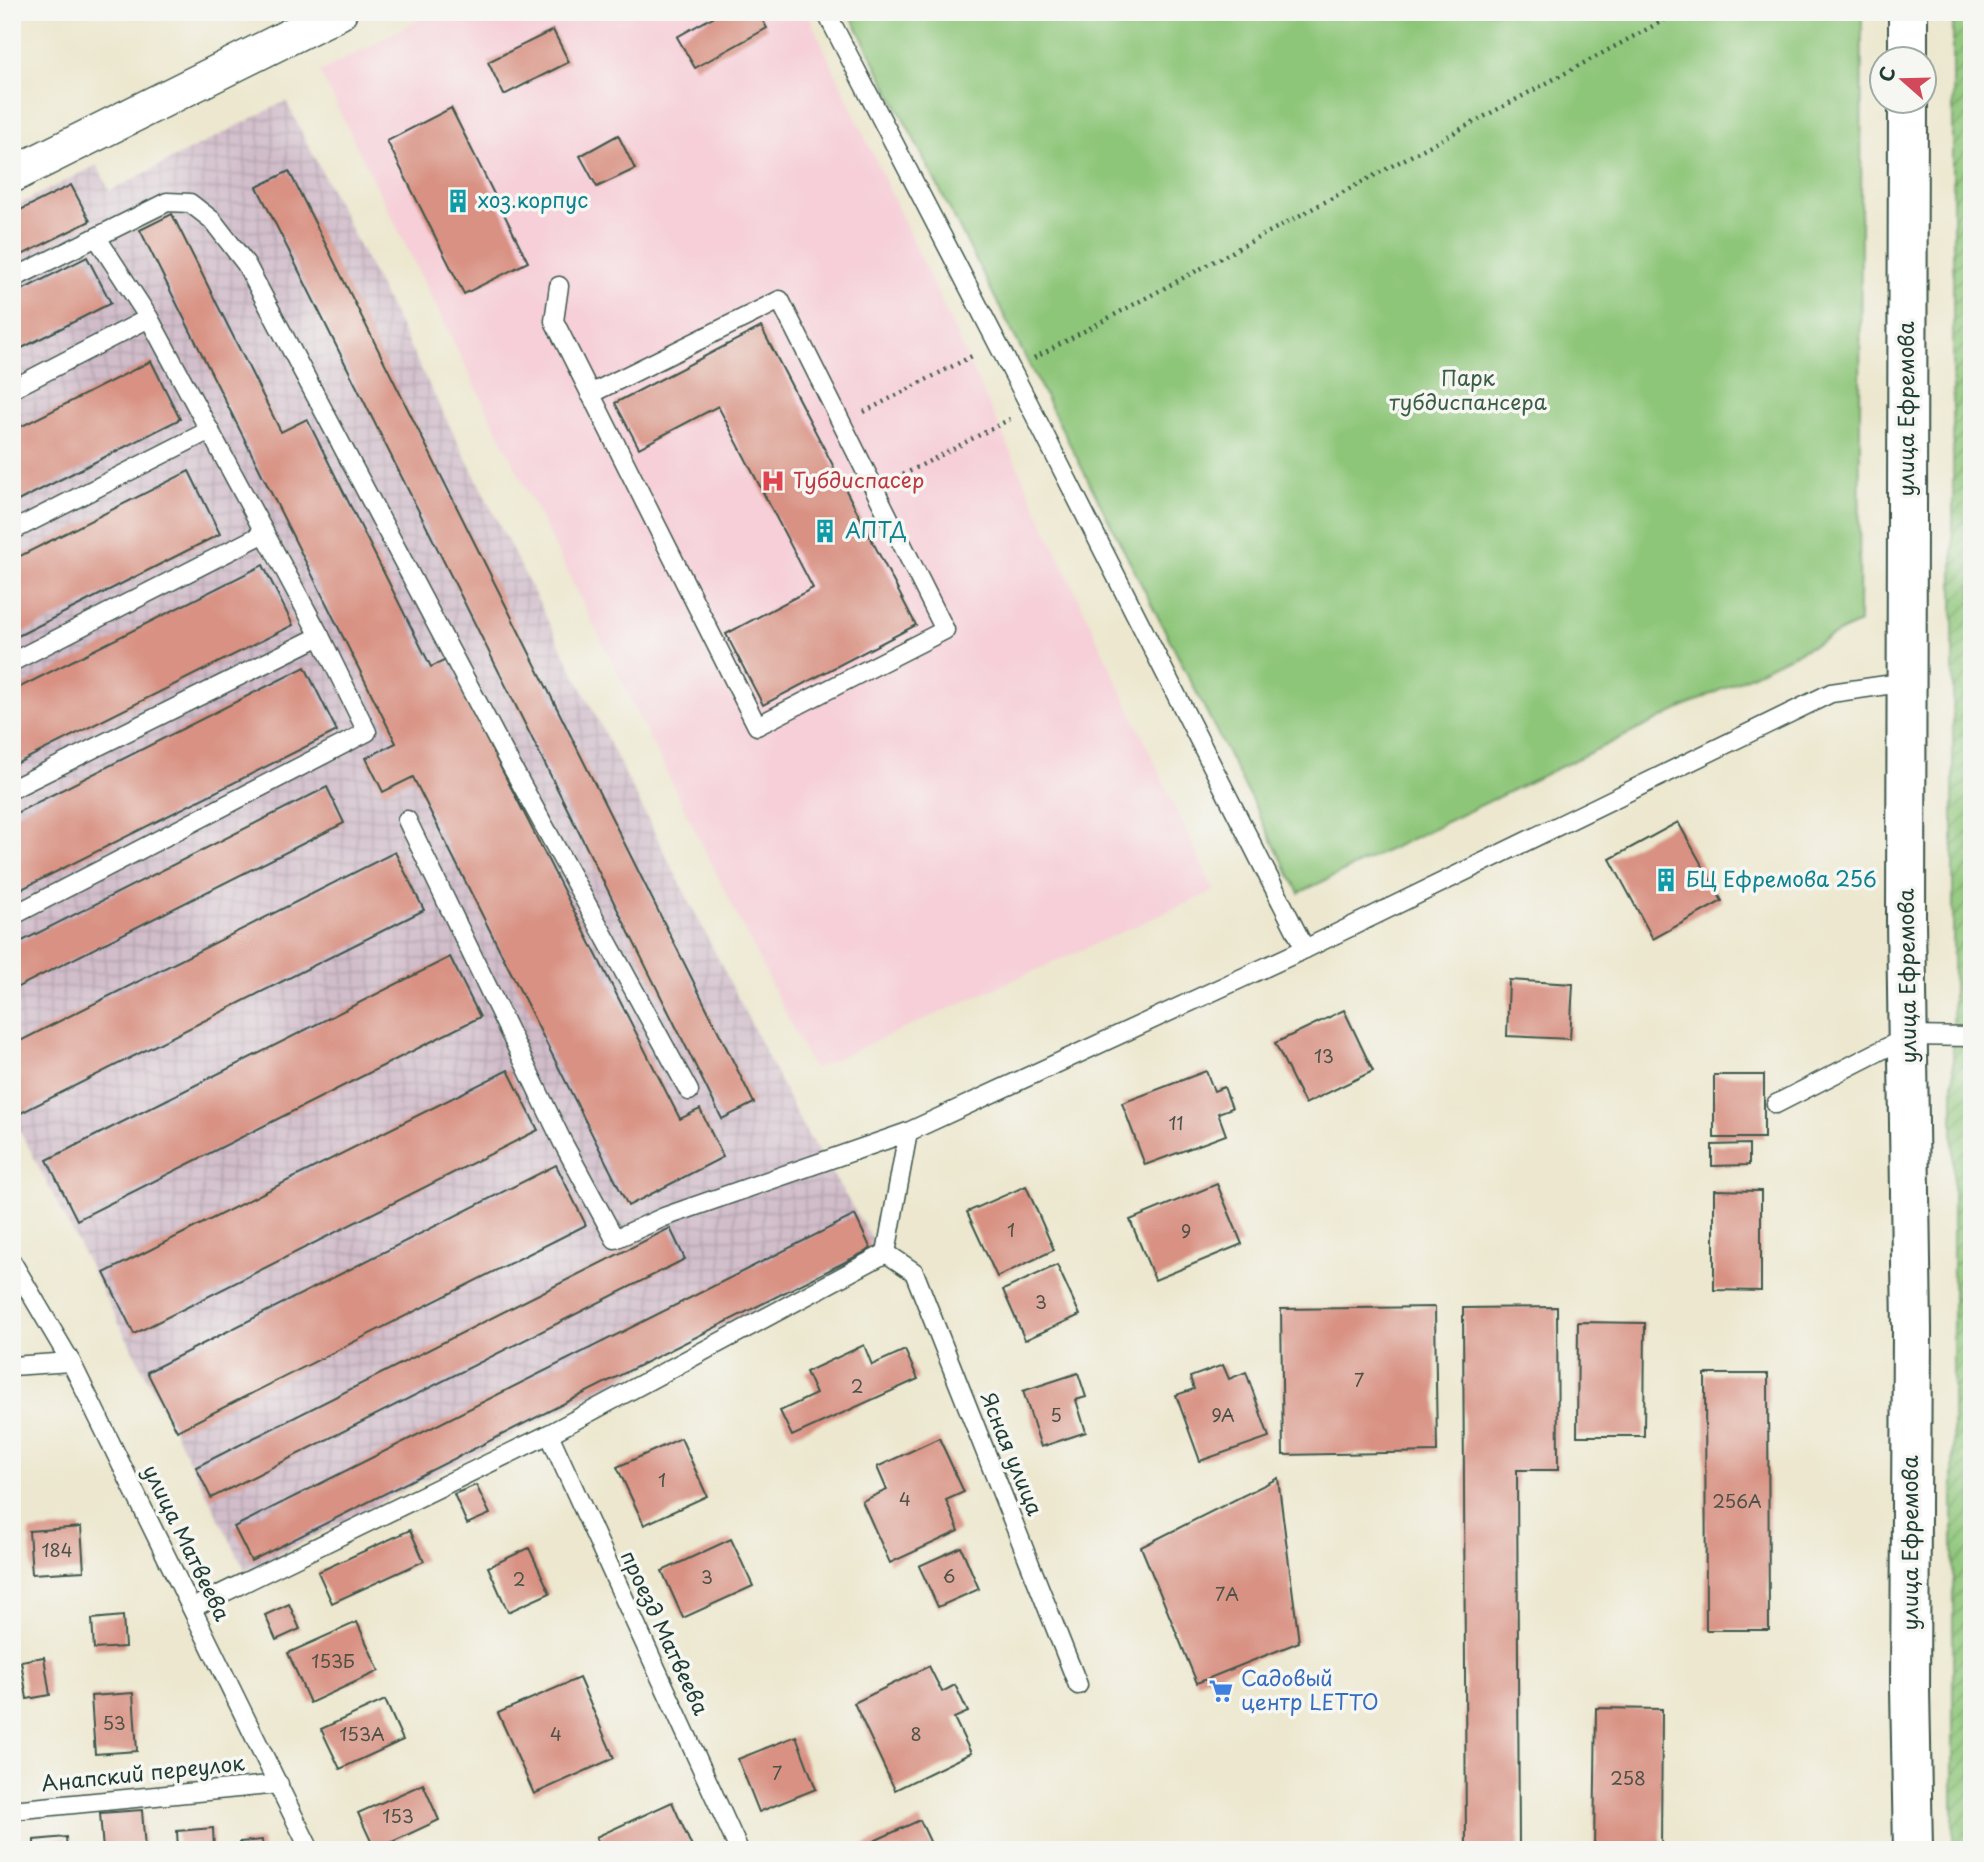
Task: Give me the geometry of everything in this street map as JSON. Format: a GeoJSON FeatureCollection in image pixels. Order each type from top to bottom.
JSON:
{"type":"FeatureCollection","features":[{"type":"Feature","properties":{"kind":"main road"},"geometry":{"type":"LineString","coordinates":[[1908,12],[1908,46]]}},
{"type":"Feature","properties":{"kind":"main road","name":"улица Ефремова"},"geometry":{"type":"LineString","coordinates":[[1908,116],[1906,920],[1909,1036],[1913,1850]]}},
{"type":"Feature","properties":{"kind":"street"},"geometry":{"type":"LineString","coordinates":[[12,175],[339,12]]}},
{"type":"Feature","properties":{"kind":"lane"},"geometry":{"type":"LineString","coordinates":[[826,12],[998,343],[1305,949]]}},
{"type":"Feature","properties":{"kind":"lane"},"geometry":{"type":"LineString","coordinates":[[12,279],[167,202],[190,203],[212,220],[246,264],[507,758],[689,1091]]}},
{"type":"Feature","properties":{"kind":"lane"},"geometry":{"type":"LineString","coordinates":[[12,916],[367,732],[320,636],[149,318],[97,238]]}},
{"type":"Feature","properties":{"kind":"lane"},"geometry":{"type":"LineString","coordinates":[[559,286],[554,321],[590,394],[757,726],[945,630],[780,300],[590,394]]}},
{"type":"Feature","properties":{"kind":"lane"},"geometry":{"type":"LineString","coordinates":[[12,389],[149,318]]}},
{"type":"Feature","properties":{"kind":"lane"},"geometry":{"type":"LineString","coordinates":[[12,531],[210,430]]}},
{"type":"Feature","properties":{"kind":"lane"},"geometry":{"type":"LineString","coordinates":[[12,662],[263,534]]}},
{"type":"Feature","properties":{"kind":"lane"},"geometry":{"type":"LineString","coordinates":[[12,789],[320,636]]}},
{"type":"Feature","properties":{"kind":"lane"},"geometry":{"type":"LineString","coordinates":[[407,820],[564,1143],[615,1239],[664,1217],[908,1132],[1305,949],[1831,693],[1907,681]]}},
{"type":"Feature","properties":{"kind":"lane"},"geometry":{"type":"LineString","coordinates":[[1776,1104],[1909,1036],[1972,1037]]}},
{"type":"Feature","properties":{"kind":"lane"},"geometry":{"type":"LineString","coordinates":[[192,1608],[549,1434],[886,1253],[908,1132]]}},
{"type":"Feature","properties":{"kind":"lane","name":"Ясная улица"},"geometry":{"type":"LineString","coordinates":[[886,1253],[914,1272],[1078,1685]]}},
{"type":"Feature","properties":{"kind":"lane","name":"улица Матвеева"},"geometry":{"type":"LineString","coordinates":[[12,1262],[71,1362],[310,1850]]}},
{"type":"Feature","properties":{"kind":"lane"},"geometry":{"type":"LineString","coordinates":[[12,1366],[71,1362]]}},
{"type":"Feature","properties":{"kind":"lane","name":"проезд Матвеева"},"geometry":{"type":"LineString","coordinates":[[549,1434],[738,1850]]}},
{"type":"Feature","properties":{"kind":"lane","name":"Анапский переулок"},"geometry":{"type":"LineString","coordinates":[[12,1810],[279,1784]]}},
{"type":"Feature","properties":{"kind":"path"},"geometry":{"type":"LineString","coordinates":[[1011,370],[1679,12]]}},
{"type":"Feature","properties":{"kind":"path"},"geometry":{"type":"LineString","coordinates":[[841,423],[998,343]]}},
{"type":"Feature","properties":{"kind":"path"},"geometry":{"type":"LineString","coordinates":[[874,490],[1031,408]]}},
{"type":"Feature","properties":{"kind":"shaded area","name":"Тубдиспасер"},"geometry":{"type":"Polygon","coordinates":[[[434,12],[807,12],[1214,891],[813,1069],[320,72],[434,12]]]}},
{"type":"Feature","properties":{"kind":"shaded area"},"geometry":{"type":"Polygon","coordinates":[[[286,101],[803,1127],[878,1248],[246,1571],[12,1115],[12,208],[97,165],[110,191],[286,101]]]}},
{"type":"Feature","properties":{"kind":"green space","name":"Парк тубдиспансера"},"geometry":{"type":"Polygon","coordinates":[[[849,12],[1862,12],[1859,623],[1299,893],[849,12]]]}},
{"type":"Feature","properties":{"kind":"green space"},"geometry":{"type":"Polygon","coordinates":[[[1953,12],[1972,12],[1972,1850],[1953,1850],[1953,12]]]}},
{"type":"Feature","properties":{"kind":"building"},"geometry":{"type":"Polygon","coordinates":[[[722,12],[758,12],[767,28],[695,68],[677,37],[722,12]]]}},
{"type":"Feature","properties":{"kind":"building"},"geometry":{"type":"Polygon","coordinates":[[[553,30],[569,62],[504,95],[488,62],[553,30]]]}},
{"type":"Feature","properties":{"kind":"building","name":"хоз.корпус"},"geometry":{"type":"Polygon","coordinates":[[[451,108],[528,262],[464,294],[387,141],[451,108]]]}},
{"type":"Feature","properties":{"kind":"building"},"geometry":{"type":"Polygon","coordinates":[[[618,135],[635,169],[597,187],[580,156],[618,135]]]}},
{"type":"Feature","properties":{"kind":"building"},"geometry":{"type":"Polygon","coordinates":[[[289,171],[754,1103],[722,1119],[257,187],[289,171]]]}},
{"type":"Feature","properties":{"kind":"building"},"geometry":{"type":"Polygon","coordinates":[[[71,185],[90,221],[12,260],[12,214],[71,185]]]}},
{"type":"Feature","properties":{"kind":"building"},"geometry":{"type":"Polygon","coordinates":[[[172,214],[281,432],[307,419],[431,667],[446,660],[680,1119],[700,1109],[723,1157],[628,1206],[413,777],[383,792],[366,758],[396,743],[140,230],[172,214]]]}},
{"type":"Feature","properties":{"kind":"building"},"geometry":{"type":"Polygon","coordinates":[[[87,257],[111,303],[12,353],[12,295],[87,257]]]}},
{"type":"Feature","properties":{"kind":"building","name":"АПТД"},"geometry":{"type":"Polygon","coordinates":[[[761,327],[916,625],[763,705],[726,634],[813,588],[718,406],[639,448],[615,403],[761,327]]]}},
{"type":"Feature","properties":{"kind":"building"},"geometry":{"type":"Polygon","coordinates":[[[151,361],[180,419],[12,504],[12,431],[151,361]]]}},
{"type":"Feature","properties":{"kind":"building"},"geometry":{"type":"Polygon","coordinates":[[[189,471],[220,534],[12,639],[12,560],[189,471]]]}},
{"type":"Feature","properties":{"kind":"building"},"geometry":{"type":"Polygon","coordinates":[[[263,565],[293,625],[12,766],[12,691],[263,565]]]}},
{"type":"Feature","properties":{"kind":"building"},"geometry":{"type":"Polygon","coordinates":[[[305,667],[337,731],[12,894],[12,815],[305,667]]]}},
{"type":"Feature","properties":{"kind":"building"},"geometry":{"type":"Polygon","coordinates":[[[327,787],[344,823],[12,990],[12,946],[327,787]]]}},
{"type":"Feature","properties":{"kind":"building","name":"БЦ Ефремова 256"},"geometry":{"type":"Polygon","coordinates":[[[1678,822],[1722,901],[1653,939],[1610,859],[1678,822]]]}},
{"type":"Feature","properties":{"kind":"building"},"geometry":{"type":"Polygon","coordinates":[[[395,852],[424,910],[19,1114],[12,1100],[12,1045],[395,852]]]}},
{"type":"Feature","properties":{"kind":"building"},"geometry":{"type":"Polygon","coordinates":[[[450,957],[480,1017],[77,1220],[47,1160],[450,957]]]}},
{"type":"Feature","properties":{"kind":"building"},"geometry":{"type":"Polygon","coordinates":[[[1509,980],[1573,984],[1570,1039],[1507,1036],[1509,980]]]}},
{"type":"Feature","properties":{"kind":"building"},"geometry":{"type":"Polygon","coordinates":[[[1344,1010],[1373,1071],[1305,1104],[1275,1043],[1344,1010]]]}},
{"type":"Feature","properties":{"kind":"building"},"geometry":{"type":"Polygon","coordinates":[[[508,1070],[538,1130],[134,1334],[104,1273],[508,1070]]]}},
{"type":"Feature","properties":{"kind":"building"},"geometry":{"type":"Polygon","coordinates":[[[1206,1071],[1214,1091],[1224,1087],[1232,1108],[1218,1113],[1226,1135],[1145,1165],[1122,1103],[1206,1071]]]}},
{"type":"Feature","properties":{"kind":"building"},"geometry":{"type":"Polygon","coordinates":[[[1714,1075],[1764,1075],[1764,1138],[1714,1138],[1714,1075]]]}},
{"type":"Feature","properties":{"kind":"building"},"geometry":{"type":"Polygon","coordinates":[[[1749,1144],[1749,1165],[1712,1166],[1712,1145],[1749,1144]]]}},
{"type":"Feature","properties":{"kind":"building"},"geometry":{"type":"Polygon","coordinates":[[[556,1165],[586,1225],[177,1431],[147,1372],[556,1165]]]}},
{"type":"Feature","properties":{"kind":"building"},"geometry":{"type":"Polygon","coordinates":[[[1217,1184],[1242,1244],[1155,1280],[1130,1220],[1217,1184]]]}},
{"type":"Feature","properties":{"kind":"building"},"geometry":{"type":"Polygon","coordinates":[[[1026,1186],[1054,1250],[997,1277],[967,1212],[1026,1186]]]}},
{"type":"Feature","properties":{"kind":"building"},"geometry":{"type":"Polygon","coordinates":[[[1714,1190],[1761,1191],[1761,1291],[1714,1290],[1714,1190]]]}},
{"type":"Feature","properties":{"kind":"building"},"geometry":{"type":"Polygon","coordinates":[[[855,1215],[871,1249],[251,1561],[234,1527],[855,1215]]]}},
{"type":"Feature","properties":{"kind":"building"},"geometry":{"type":"Polygon","coordinates":[[[670,1228],[685,1259],[211,1498],[196,1467],[670,1228]]]}},
{"type":"Feature","properties":{"kind":"building"},"geometry":{"type":"Polygon","coordinates":[[[1057,1265],[1080,1315],[1025,1340],[1003,1290],[1057,1265]]]}},
{"type":"Feature","properties":{"kind":"building"},"geometry":{"type":"Polygon","coordinates":[[[1435,1307],[1437,1452],[1283,1455],[1281,1309],[1435,1307]]]}},
{"type":"Feature","properties":{"kind":"building"},"geometry":{"type":"Polygon","coordinates":[[[1557,1307],[1558,1470],[1517,1470],[1519,1850],[1466,1850],[1463,1308],[1557,1307]]]}},
{"type":"Feature","properties":{"kind":"building"},"geometry":{"type":"Polygon","coordinates":[[[1578,1322],[1645,1323],[1644,1436],[1577,1436],[1578,1322]]]}},
{"type":"Feature","properties":{"kind":"building"},"geometry":{"type":"Polygon","coordinates":[[[864,1345],[872,1365],[905,1350],[918,1379],[792,1436],[780,1411],[816,1394],[806,1372],[864,1345]]]}},
{"type":"Feature","properties":{"kind":"building"},"geometry":{"type":"Polygon","coordinates":[[[1223,1365],[1229,1379],[1246,1372],[1269,1437],[1200,1461],[1176,1395],[1194,1389],[1190,1377],[1223,1365]]]}},
{"type":"Feature","properties":{"kind":"building"},"geometry":{"type":"Polygon","coordinates":[[[1078,1373],[1086,1397],[1076,1400],[1086,1432],[1041,1447],[1023,1391],[1078,1373]]]}},
{"type":"Feature","properties":{"kind":"building"},"geometry":{"type":"Polygon","coordinates":[[[1705,1374],[1768,1374],[1769,1630],[1706,1630],[1705,1374]]]}},
{"type":"Feature","properties":{"kind":"building"},"geometry":{"type":"Polygon","coordinates":[[[681,1438],[707,1496],[644,1525],[617,1467],[681,1438]]]}},
{"type":"Feature","properties":{"kind":"building"},"geometry":{"type":"Polygon","coordinates":[[[939,1438],[964,1492],[946,1500],[959,1531],[890,1563],[862,1501],[887,1490],[877,1467],[939,1438]]]}},
{"type":"Feature","properties":{"kind":"building"},"geometry":{"type":"Polygon","coordinates":[[[1278,1478],[1299,1642],[1197,1683],[1141,1547],[1278,1478]]]}},
{"type":"Feature","properties":{"kind":"building"},"geometry":{"type":"Polygon","coordinates":[[[476,1485],[490,1514],[467,1524],[454,1494],[476,1485]]]}},
{"type":"Feature","properties":{"kind":"building"},"geometry":{"type":"Polygon","coordinates":[[[81,1527],[84,1571],[32,1574],[29,1531],[81,1527]]]}},
{"type":"Feature","properties":{"kind":"building"},"geometry":{"type":"Polygon","coordinates":[[[410,1530],[424,1561],[332,1603],[318,1572],[410,1530]]]}},
{"type":"Feature","properties":{"kind":"building"},"geometry":{"type":"Polygon","coordinates":[[[731,1539],[753,1586],[683,1618],[662,1571],[731,1539]]]}},
{"type":"Feature","properties":{"kind":"building"},"geometry":{"type":"Polygon","coordinates":[[[961,1547],[979,1589],[938,1607],[919,1566],[961,1547]]]}},
{"type":"Feature","properties":{"kind":"building"},"geometry":{"type":"Polygon","coordinates":[[[529,1548],[550,1593],[508,1612],[488,1567],[529,1548]]]}},
{"type":"Feature","properties":{"kind":"building"},"geometry":{"type":"Polygon","coordinates":[[[289,1604],[300,1629],[276,1640],[265,1615],[289,1604]]]}},
{"type":"Feature","properties":{"kind":"building"},"geometry":{"type":"Polygon","coordinates":[[[123,1616],[125,1647],[94,1649],[92,1619],[123,1616]]]}},
{"type":"Feature","properties":{"kind":"building"},"geometry":{"type":"Polygon","coordinates":[[[357,1622],[379,1671],[310,1703],[288,1653],[357,1622]]]}},
{"type":"Feature","properties":{"kind":"building"},"geometry":{"type":"Polygon","coordinates":[[[44,1657],[50,1695],[27,1699],[21,1661],[44,1657]]]}},
{"type":"Feature","properties":{"kind":"building"},"geometry":{"type":"Polygon","coordinates":[[[929,1666],[942,1692],[955,1685],[968,1712],[954,1718],[971,1753],[895,1790],[854,1703],[929,1666]]]}},
{"type":"Feature","properties":{"kind":"building"},"geometry":{"type":"Polygon","coordinates":[[[579,1678],[614,1758],[534,1794],[498,1713],[579,1678]]]}},
{"type":"Feature","properties":{"kind":"building"},"geometry":{"type":"Polygon","coordinates":[[[133,1693],[137,1751],[95,1754],[91,1696],[133,1693]]]}},
{"type":"Feature","properties":{"kind":"building"},"geometry":{"type":"Polygon","coordinates":[[[385,1700],[403,1740],[340,1769],[321,1729],[385,1700]]]}},
{"type":"Feature","properties":{"kind":"building"},"geometry":{"type":"Polygon","coordinates":[[[1596,1708],[1662,1709],[1661,1850],[1594,1850],[1596,1708]]]}},
{"type":"Feature","properties":{"kind":"building"},"geometry":{"type":"Polygon","coordinates":[[[796,1736],[816,1789],[759,1812],[738,1759],[796,1736]]]}},
{"type":"Feature","properties":{"kind":"building"},"geometry":{"type":"Polygon","coordinates":[[[423,1784],[439,1820],[375,1850],[358,1813],[423,1784]]]}},
{"type":"Feature","properties":{"kind":"building"},"geometry":{"type":"Polygon","coordinates":[[[672,1802],[692,1847],[686,1850],[602,1850],[596,1837],[672,1802]]]}},
{"type":"Feature","properties":{"kind":"building"},"geometry":{"type":"Polygon","coordinates":[[[142,1810],[145,1850],[103,1850],[100,1813],[142,1810]]]}},
{"type":"Feature","properties":{"kind":"building"},"geometry":{"type":"Polygon","coordinates":[[[920,1820],[934,1850],[854,1850],[920,1820]]]}},
{"type":"Feature","properties":{"kind":"building"},"geometry":{"type":"Polygon","coordinates":[[[213,1828],[214,1850],[178,1850],[177,1831],[213,1828]]]}},
{"type":"Feature","properties":{"kind":"building"},"geometry":{"type":"Polygon","coordinates":[[[66,1837],[67,1850],[34,1850],[34,1840],[66,1837]]]}},
{"type":"Feature","properties":{"kind":"building"},"geometry":{"type":"Polygon","coordinates":[[[262,1840],[263,1850],[240,1850],[240,1842],[262,1840]]]}},
{"type":"Feature","properties":{"kind":"place","name":"хоз.корпус"},"geometry":{"type":"Point","coordinates":[458,201]}},
{"type":"Feature","properties":{"kind":"place","name":"Тубдиспасер"},"geometry":{"type":"Point","coordinates":[773,481]}},
{"type":"Feature","properties":{"kind":"place","name":"АПТД"},"geometry":{"type":"Point","coordinates":[825,531]}},
{"type":"Feature","properties":{"kind":"place","name":"БЦ Ефремова 256"},"geometry":{"type":"Point","coordinates":[1666,880]}},
{"type":"Feature","properties":{"kind":"place","name":"Садовый центр LETTO"},"geometry":{"type":"Point","coordinates":[1221,1691]}}]}
